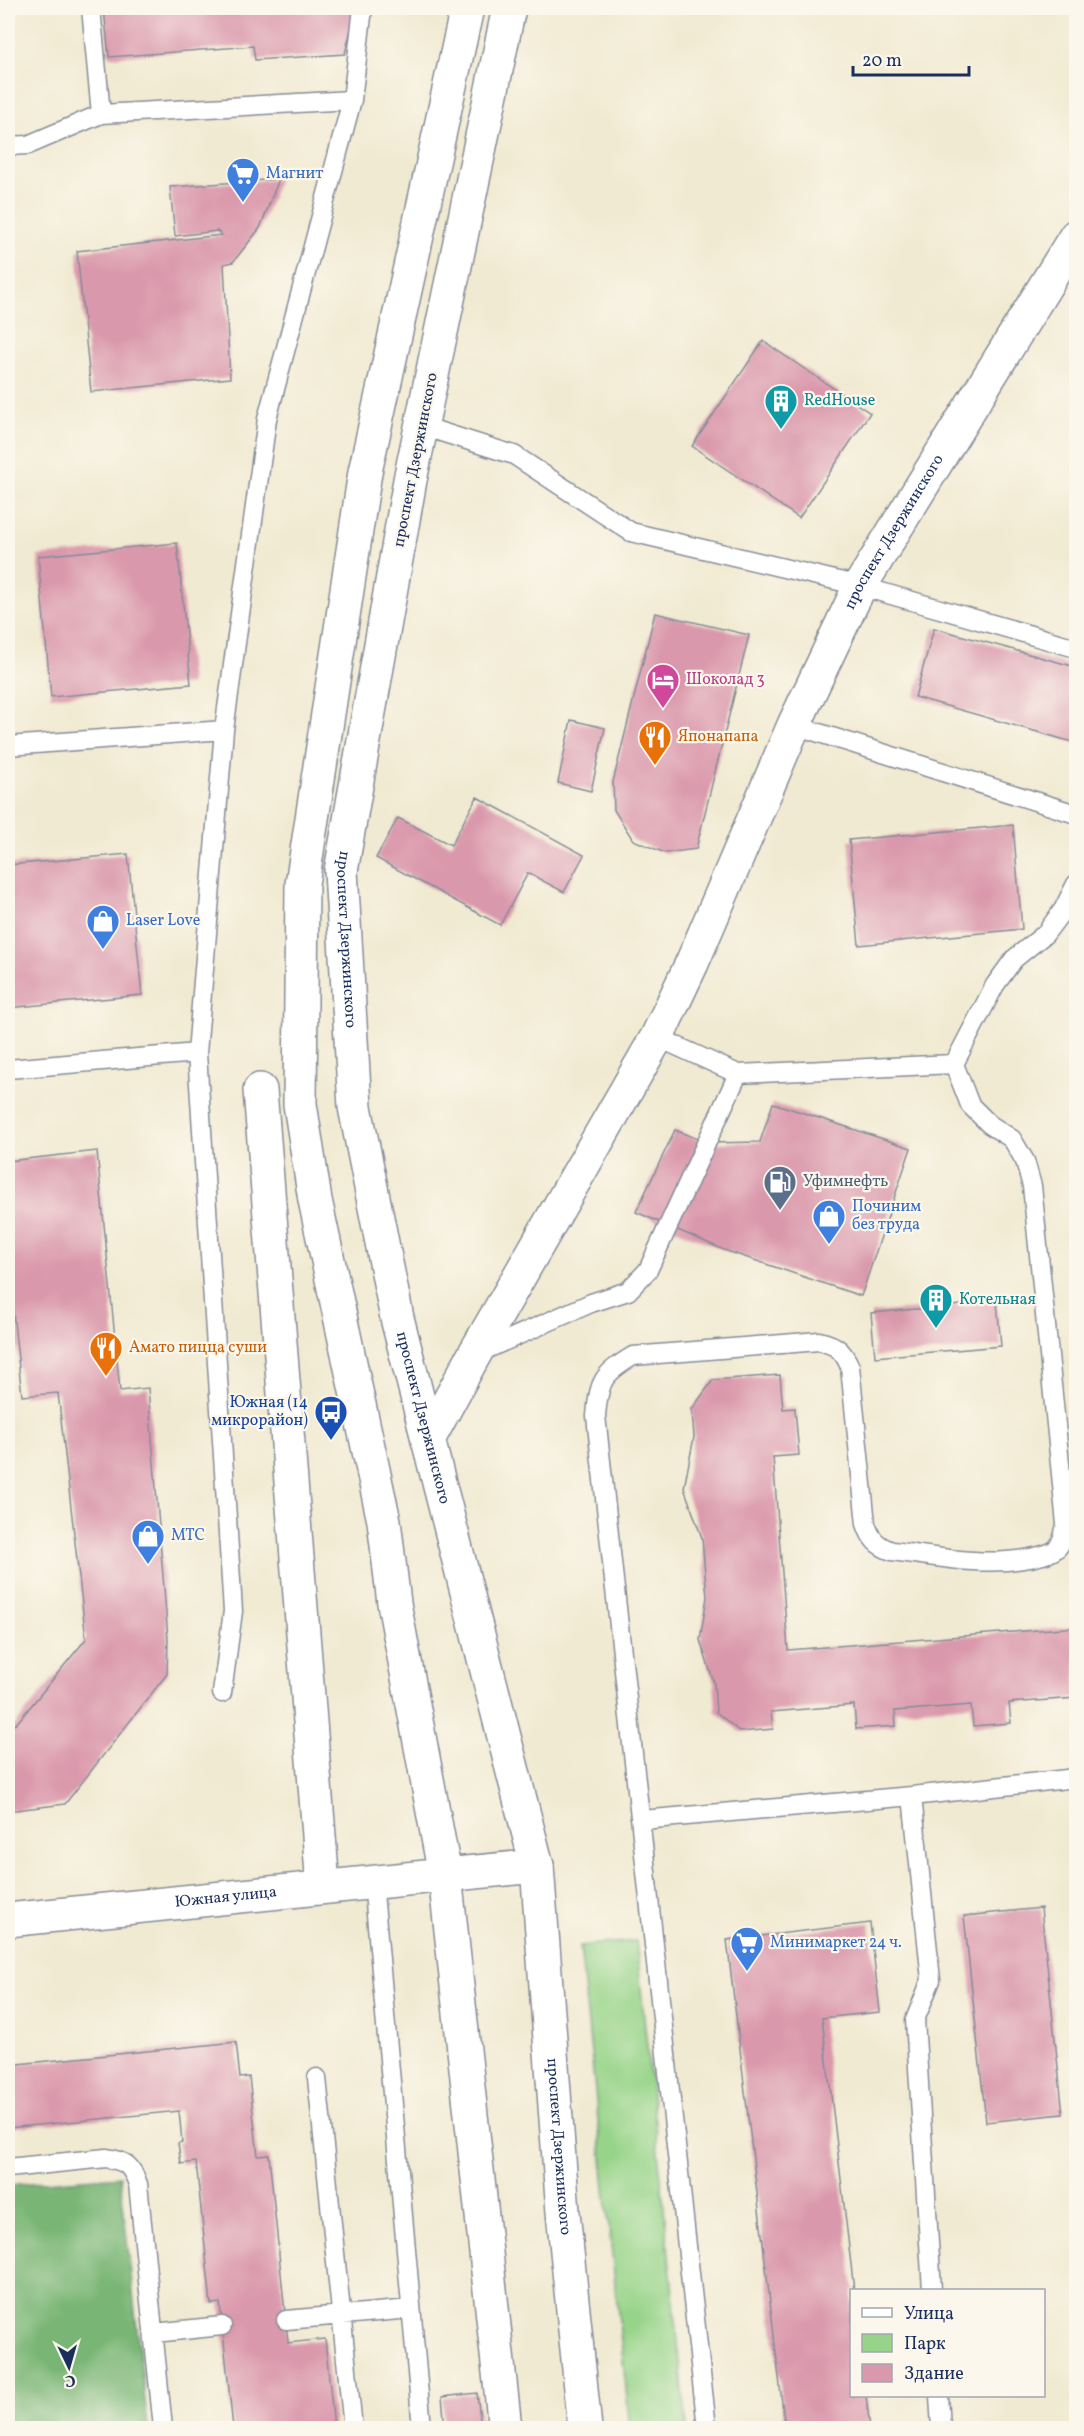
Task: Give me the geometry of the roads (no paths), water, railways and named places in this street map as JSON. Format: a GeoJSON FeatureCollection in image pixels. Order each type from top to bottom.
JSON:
{"type":"FeatureCollection","features":[{"type":"Feature","properties":{"kind":"street"},"geometry":{"type":"LineString","coordinates":[[466,8],[365,471],[302,884],[300,1104],[315,1200],[384,1521],[394,1603],[445,1875],[505,2428]]}},
{"type":"Feature","properties":{"kind":"street","name":"проспект Дзержинского"},"geometry":{"type":"LineString","coordinates":[[508,8],[422,426],[340,871],[355,1107],[397,1318],[537,1866],[562,2200],[585,2428]]}},
{"type":"Feature","properties":{"kind":"street","name":"проспект Дзержинского"},"geometry":{"type":"LineString","coordinates":[[428,1440],[474,1355],[657,1037],[692,963],[794,725],[860,586],[1077,236]]}},
{"type":"Feature","properties":{"kind":"street"},"geometry":{"type":"LineString","coordinates":[[260,1090],[323,1887]]}},
{"type":"Feature","properties":{"kind":"street"},"geometry":{"type":"LineString","coordinates":[[411,1372],[422,1380],[437,1380],[445,1377],[474,1355]]}},
{"type":"Feature","properties":{"kind":"street"},"geometry":{"type":"LineString","coordinates":[[445,1875],[537,1866]]}},
{"type":"Feature","properties":{"kind":"street","name":"Южная улица"},"geometry":{"type":"LineString","coordinates":[[8,1920],[445,1875]]}},
{"type":"Feature","properties":{"kind":"lane"},"geometry":{"type":"LineString","coordinates":[[91,8],[101,114]]}},
{"type":"Feature","properties":{"kind":"lane"},"geometry":{"type":"LineString","coordinates":[[222,1693],[232,1611],[197,1053],[224,730],[267,419],[352,100],[363,8]]}},
{"type":"Feature","properties":{"kind":"lane"},"geometry":{"type":"LineString","coordinates":[[8,146],[28,145],[101,114],[352,100]]}},
{"type":"Feature","properties":{"kind":"lane"},"geometry":{"type":"LineString","coordinates":[[422,426],[514,455],[631,532],[860,586],[1077,648]]}},
{"type":"Feature","properties":{"kind":"lane"},"geometry":{"type":"LineString","coordinates":[[794,725],[1077,814]]}},
{"type":"Feature","properties":{"kind":"lane"},"geometry":{"type":"LineString","coordinates":[[8,746],[224,730]]}},
{"type":"Feature","properties":{"kind":"lane"},"geometry":{"type":"LineString","coordinates":[[707,2428],[596,1416],[598,1392],[609,1371],[633,1356],[819,1341],[833,1344],[845,1353],[850,1367],[866,1524],[870,1537],[880,1546],[892,1551],[986,1563],[1042,1556],[1055,1550],[1064,1538],[1066,1524],[1032,1186],[1025,1161],[1012,1139],[988,1124],[970,1105],[954,1064],[995,985],[1014,959],[1045,934],[1063,910],[1077,884]]}},
{"type":"Feature","properties":{"kind":"lane"},"geometry":{"type":"LineString","coordinates":[[657,1037],[738,1074],[954,1064]]}},
{"type":"Feature","properties":{"kind":"lane"},"geometry":{"type":"LineString","coordinates":[[8,1069],[197,1053]]}},
{"type":"Feature","properties":{"kind":"lane"},"geometry":{"type":"LineString","coordinates":[[474,1355],[591,1303],[628,1291],[648,1270],[738,1074]]}},
{"type":"Feature","properties":{"kind":"lane"},"geometry":{"type":"LineString","coordinates":[[642,1820],[912,1796],[1077,1778]]}},
{"type":"Feature","properties":{"kind":"lane"},"geometry":{"type":"LineString","coordinates":[[912,1796],[931,1980],[915,2020],[932,2289]]}},
{"type":"Feature","properties":{"kind":"lane"},"geometry":{"type":"LineString","coordinates":[[373,1881],[422,2428]]}},
{"type":"Feature","properties":{"kind":"lane"},"geometry":{"type":"LineString","coordinates":[[317,2078],[353,2428]]}},
{"type":"Feature","properties":{"kind":"lane"},"geometry":{"type":"LineString","coordinates":[[8,2168],[106,2158],[121,2160],[133,2170],[138,2184],[163,2428]]}},
{"type":"Feature","properties":{"kind":"lane"},"geometry":{"type":"LineString","coordinates":[[286,2320],[411,2309]]}},
{"type":"Feature","properties":{"kind":"lane"},"geometry":{"type":"LineString","coordinates":[[154,2333],[222,2326]]}},
{"type":"Feature","properties":{"kind":"lane"},"geometry":{"type":"LineString","coordinates":[[939,2397],[941,2428]]}},
{"type":"Feature","properties":{"kind":"place","name":"Магнит"},"geometry":{"type":"Point","coordinates":[243,203]}},
{"type":"Feature","properties":{"kind":"place","name":"RedHouse"},"geometry":{"type":"Point","coordinates":[781,430]}},
{"type":"Feature","properties":{"kind":"place","name":"Шоколад 3"},"geometry":{"type":"Point","coordinates":[663,709]}},
{"type":"Feature","properties":{"kind":"place","name":"Японапапа"},"geometry":{"type":"Point","coordinates":[655,766]}},
{"type":"Feature","properties":{"kind":"place","name":"Laser Love"},"geometry":{"type":"Point","coordinates":[103,950]}},
{"type":"Feature","properties":{"kind":"place","name":"Уфимнефть"},"geometry":{"type":"Point","coordinates":[780,1211]}},
{"type":"Feature","properties":{"kind":"place","name":"Починим без труда"},"geometry":{"type":"Point","coordinates":[829,1245]}},
{"type":"Feature","properties":{"kind":"place","name":"Котельная"},"geometry":{"type":"Point","coordinates":[936,1329]}},
{"type":"Feature","properties":{"kind":"place","name":"Амато пицца суши"},"geometry":{"type":"Point","coordinates":[106,1377]}},
{"type":"Feature","properties":{"kind":"place","name":"Южная (14 микрорайон)"},"geometry":{"type":"Point","coordinates":[331,1441]}},
{"type":"Feature","properties":{"kind":"place","name":"МТС"},"geometry":{"type":"Point","coordinates":[148,1565]}},
{"type":"Feature","properties":{"kind":"place","name":"Минимаркет 24 ч."},"geometry":{"type":"Point","coordinates":[747,1972]}}]}
